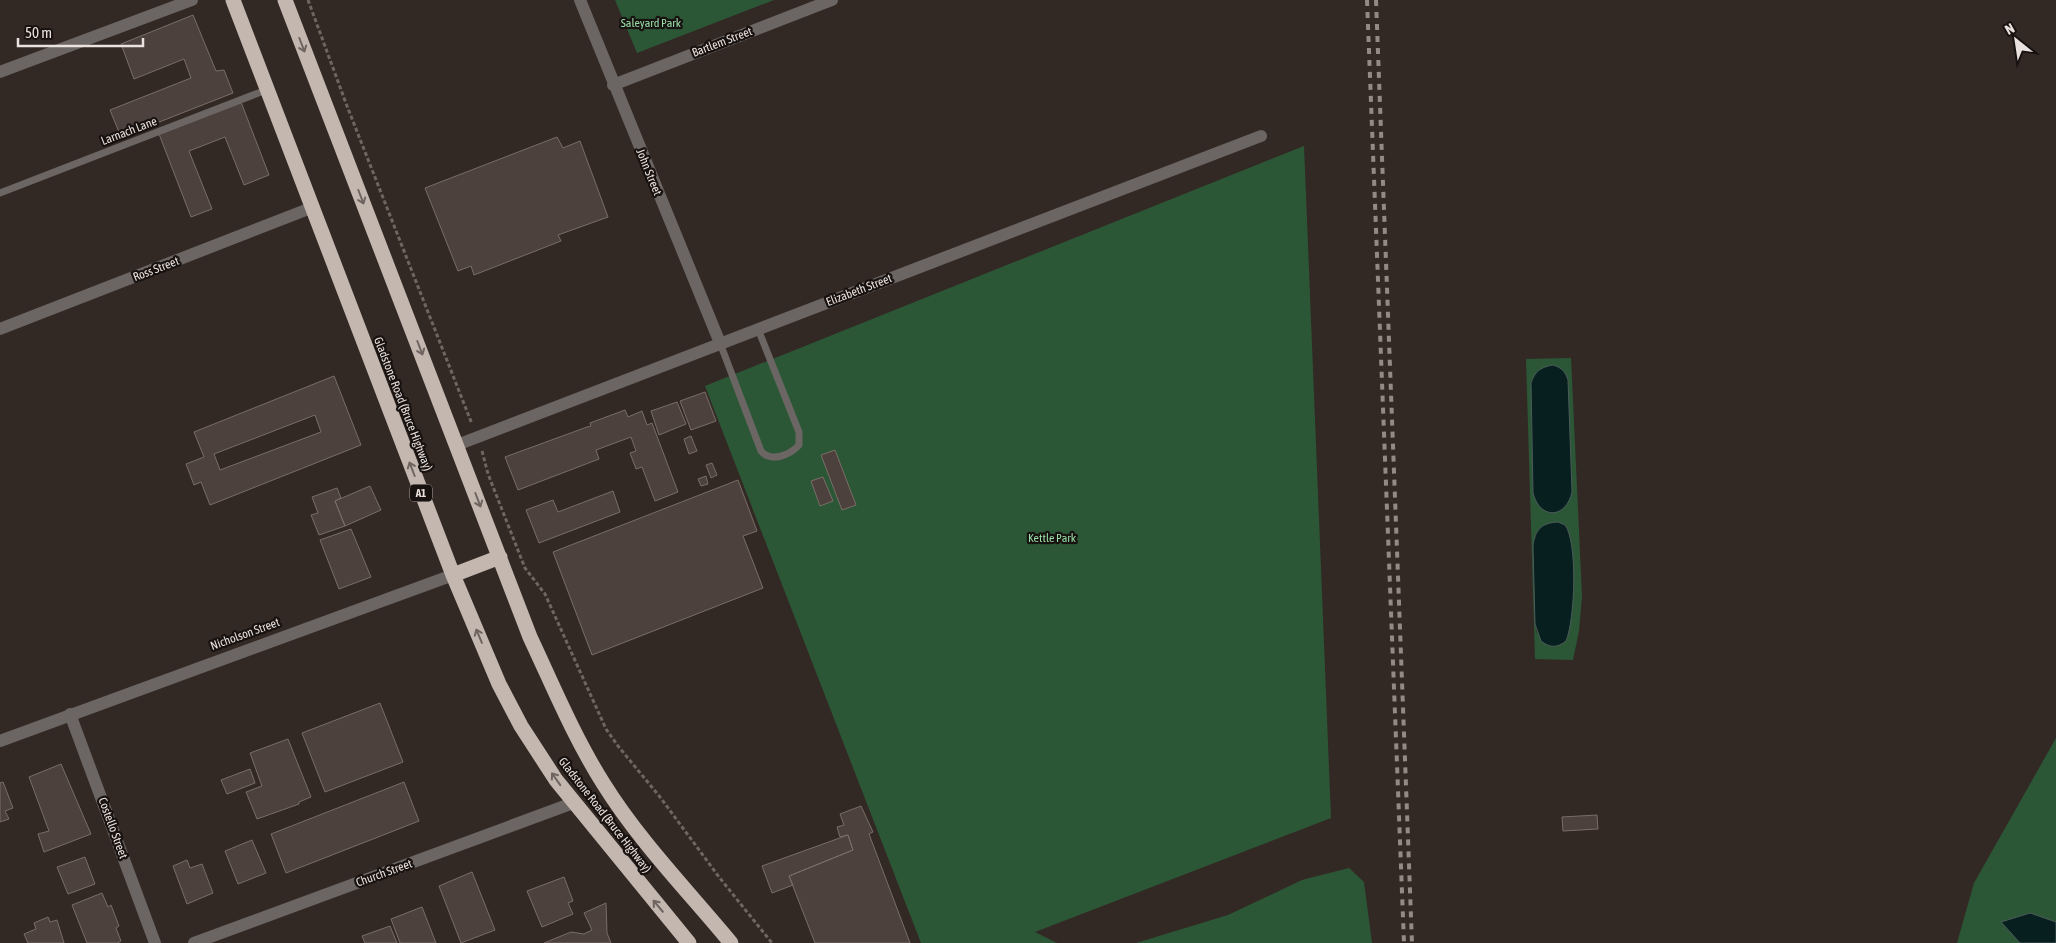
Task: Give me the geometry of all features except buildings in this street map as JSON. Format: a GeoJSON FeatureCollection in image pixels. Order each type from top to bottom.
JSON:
{"type":"FeatureCollection","features":[{"type":"Feature","properties":{"kind":"highway","name":"Gladstone Road (Bruce Highway)"},"geometry":{"type":"LineString","coordinates":[[232,0],[453,575],[499,684],[521,726],[556,780],[689,943]]}},
{"type":"Feature","properties":{"kind":"highway","name":"Gladstone Road (Bruce Highway)"},"geometry":{"type":"LineString","coordinates":[[285,0],[530,637],[574,732],[599,776],[635,828],[731,943]]}},
{"type":"Feature","properties":{"kind":"highway","name":"Nicholson Street"},"geometry":{"type":"LineString","coordinates":[[453,575],[500,557]]}},
{"type":"Feature","properties":{"kind":"street"},"geometry":{"type":"LineString","coordinates":[[0,72],[192,0]]}},
{"type":"Feature","properties":{"kind":"street","name":"John Street"},"geometry":{"type":"LineString","coordinates":[[580,0],[613,85],[720,343]]}},
{"type":"Feature","properties":{"kind":"street","name":"Bartlem Street"},"geometry":{"type":"LineString","coordinates":[[613,85],[832,0]]}},
{"type":"Feature","properties":{"kind":"street","name":"Elizabeth Street"},"geometry":{"type":"LineString","coordinates":[[456,445],[1261,136]]}},
{"type":"Feature","properties":{"kind":"street","name":"Ross Street"},"geometry":{"type":"LineString","coordinates":[[0,329],[311,208]]}},
{"type":"Feature","properties":{"kind":"street","name":"Nicholson Street"},"geometry":{"type":"LineString","coordinates":[[0,741],[453,575]]}},
{"type":"Feature","properties":{"kind":"street","name":"Costello Street"},"geometry":{"type":"LineString","coordinates":[[70,714],[155,943]]}},
{"type":"Feature","properties":{"kind":"street","name":"Church Street"},"geometry":{"type":"LineString","coordinates":[[194,943],[573,803]]}},
{"type":"Feature","properties":{"kind":"lane","name":"Larnach Lane"},"geometry":{"type":"LineString","coordinates":[[0,193],[266,90]]}},
{"type":"Feature","properties":{"kind":"lane"},"geometry":{"type":"LineString","coordinates":[[720,343],[758,447],[768,457],[775,458],[785,455],[795,450],[799,445],[799,432],[758,329]]}},
{"type":"Feature","properties":{"kind":"path"},"geometry":{"type":"LineString","coordinates":[[308,0],[434,328],[478,436],[488,474],[525,568],[545,594],[606,729],[772,943]]}},
{"type":"Feature","properties":{"kind":"green space","name":"Saleyard Park"},"geometry":{"type":"Polygon","coordinates":[[[615,0],[774,0],[637,53],[615,0]]]}},
{"type":"Feature","properties":{"kind":"green space","name":"Kettle Park"},"geometry":{"type":"Polygon","coordinates":[[[1304,146],[1331,818],[1035,932],[1057,943],[921,943],[705,386],[1304,146]]]}},
{"type":"Feature","properties":{"kind":"green space"},"geometry":{"type":"Polygon","coordinates":[[[1571,358],[1582,596],[1579,631],[1573,660],[1535,659],[1526,359],[1571,358]],[[1558,522],[1535,535],[1535,624],[1537,634],[1568,529],[1565,525],[1558,522]]]}},
{"type":"Feature","properties":{"kind":"green space"},"geometry":{"type":"Polygon","coordinates":[[[2056,738],[2056,943],[1957,943],[1974,883],[2056,738]]]}},
{"type":"Feature","properties":{"kind":"green space"},"geometry":{"type":"Polygon","coordinates":[[[1349,868],[1364,882],[1372,943],[1136,943],[1228,915],[1302,880],[1349,868]]]}},
{"type":"Feature","properties":{"kind":"water"},"geometry":{"type":"Polygon","coordinates":[[[1553,365],[1563,370],[1568,380],[1572,492],[1569,501],[1564,507],[1553,513],[1541,508],[1536,502],[1533,493],[1531,383],[1534,375],[1539,370],[1553,365]]]}},
{"type":"Feature","properties":{"kind":"water"},"geometry":{"type":"Polygon","coordinates":[[[1558,522],[1565,525],[1569,534],[1572,547],[1574,582],[1569,631],[1566,641],[1560,645],[1553,646],[1541,641],[1535,624],[1533,546],[1535,536],[1540,528],[1547,524],[1558,522]]]}},
{"type":"Feature","properties":{"kind":"water"},"geometry":{"type":"Polygon","coordinates":[[[2030,913],[2056,922],[2056,943],[2020,943],[2001,922],[2030,913]]]}},
{"type":"Feature","properties":{"kind":"railway"},"geometry":{"type":"LineString","coordinates":[[1367,0],[1404,943]]}},
{"type":"Feature","properties":{"kind":"railway"},"geometry":{"type":"LineString","coordinates":[[1376,0],[1412,943]]}}]}
